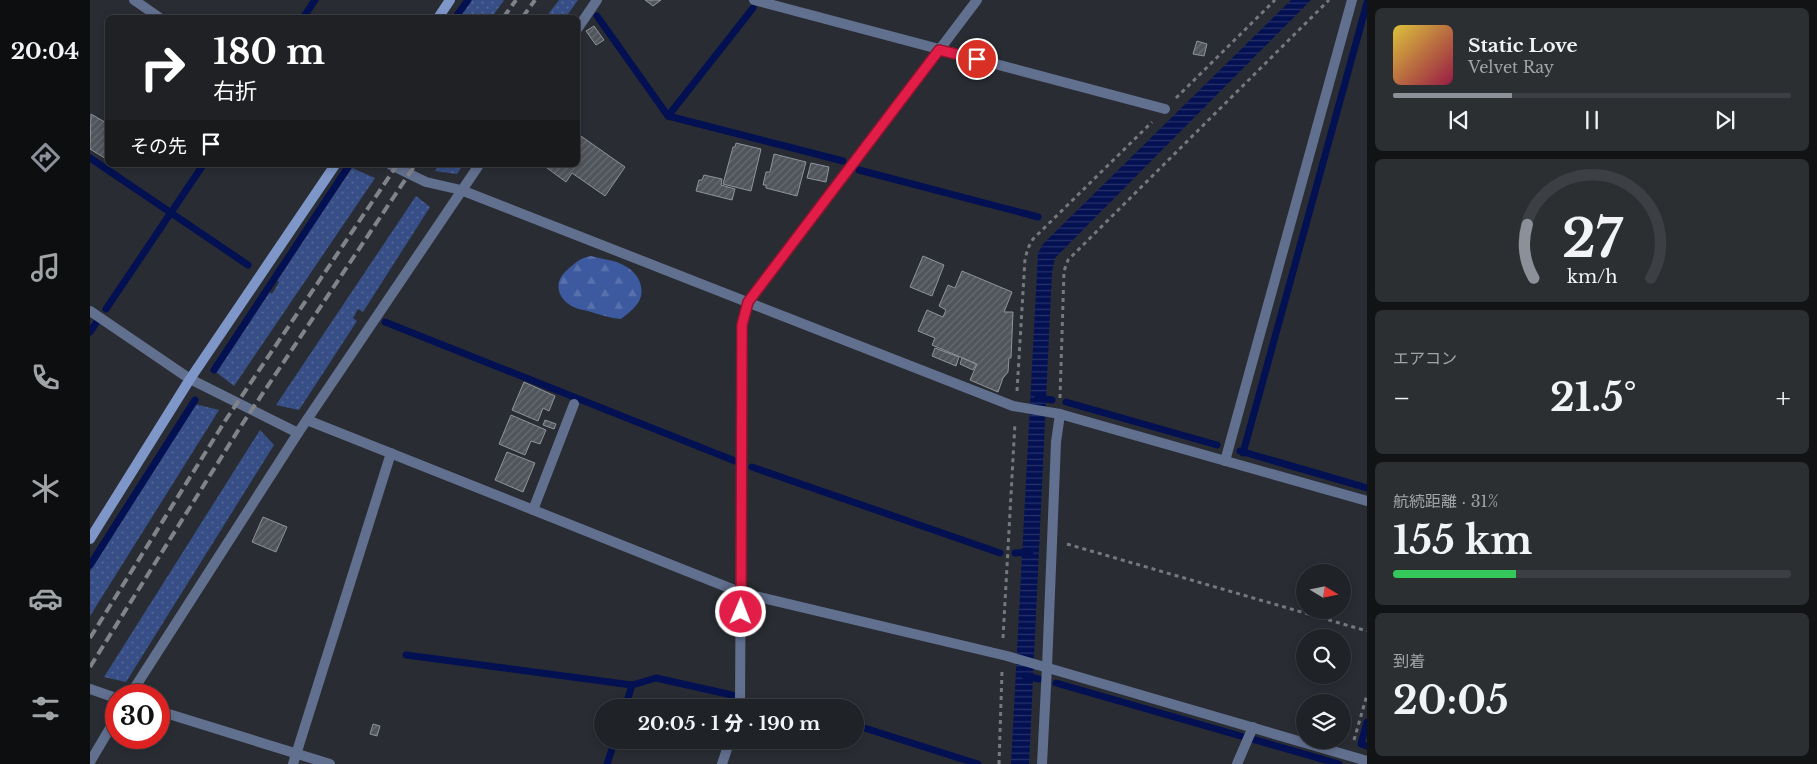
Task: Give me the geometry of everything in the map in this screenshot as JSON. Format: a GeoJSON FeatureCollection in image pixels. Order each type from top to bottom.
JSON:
{"type":"FeatureCollection","features":[{"type":"Feature","properties":{"kind":"street"},"geometry":{"type":"LineString","coordinates":[[134,0],[156,15]]}},
{"type":"Feature","properties":{"kind":"street"},"geometry":{"type":"LineString","coordinates":[[440,15],[450,0]]}},
{"type":"Feature","properties":{"kind":"street"},"geometry":{"type":"LineString","coordinates":[[580,25],[597,0]]}},
{"type":"Feature","properties":{"kind":"street"},"geometry":{"type":"LineString","coordinates":[[754,0],[1165,109]]}},
{"type":"Feature","properties":{"kind":"street"},"geometry":{"type":"LineString","coordinates":[[740,699],[742,325],[748,302],[977,0]]}},
{"type":"Feature","properties":{"kind":"street"},"geometry":{"type":"LineString","coordinates":[[1225,461],[1352,0]]}},
{"type":"Feature","properties":{"kind":"street"},"geometry":{"type":"LineString","coordinates":[[90,539],[190,379],[334,167]]}},
{"type":"Feature","properties":{"kind":"street"},"geometry":{"type":"LineString","coordinates":[[395,167],[426,182],[461,190],[1017,407],[1056,413],[1367,501]]}},
{"type":"Feature","properties":{"kind":"street"},"geometry":{"type":"LineString","coordinates":[[137,684],[298,433],[478,167]]}},
{"type":"Feature","properties":{"kind":"street"},"geometry":{"type":"LineString","coordinates":[[90,311],[190,379],[298,433]]}},
{"type":"Feature","properties":{"kind":"street"},"geometry":{"type":"LineString","coordinates":[[533,510],[574,404]]}},
{"type":"Feature","properties":{"kind":"street"},"geometry":{"type":"LineString","coordinates":[[1042,764],[1044,666],[1052,540],[1056,413]]}},
{"type":"Feature","properties":{"kind":"street"},"geometry":{"type":"LineString","coordinates":[[307,420],[742,593],[1005,655],[1367,761]]}},
{"type":"Feature","properties":{"kind":"street"},"geometry":{"type":"LineString","coordinates":[[293,764],[391,453]]}},
{"type":"Feature","properties":{"kind":"street"},"geometry":{"type":"LineString","coordinates":[[90,689],[105,694]]}},
{"type":"Feature","properties":{"kind":"street"},"geometry":{"type":"LineString","coordinates":[[170,714],[330,764]]}},
{"type":"Feature","properties":{"kind":"street"},"geometry":{"type":"LineString","coordinates":[[1237,764],[1253,728]]}},
{"type":"Feature","properties":{"kind":"street"},"geometry":{"type":"LineString","coordinates":[[90,762],[105,737]]}},
{"type":"Feature","properties":{"kind":"street"},"geometry":{"type":"LineString","coordinates":[[722,764],[727,749]]}},
{"type":"Feature","properties":{"kind":"path"},"geometry":{"type":"LineString","coordinates":[[1000,764],[1017,407],[1028,248],[1033,239],[1275,0]]}},
{"type":"Feature","properties":{"kind":"path"},"geometry":{"type":"LineString","coordinates":[[1056,413],[1064,271],[1068,260],[1329,0]]}},
{"type":"Feature","properties":{"kind":"path"},"geometry":{"type":"LineString","coordinates":[[1052,540],[1367,631]]}},
{"type":"Feature","properties":{"kind":"path"},"geometry":{"type":"LineString","coordinates":[[1350,756],[1367,695]]}},
{"type":"Feature","properties":{"kind":"shaded area"},"geometry":{"type":"Polygon","coordinates":[[[471,0],[504,0],[493,15],[460,15],[471,0]]]}},
{"type":"Feature","properties":{"kind":"shaded area"},"geometry":{"type":"Polygon","coordinates":[[[559,0],[578,0],[567,15],[548,15],[559,0]]]}},
{"type":"Feature","properties":{"kind":"shaded area"},"geometry":{"type":"Polygon","coordinates":[[[1291,0],[1311,0],[1055,258],[1052,272],[1029,764],[1011,764],[1038,253],[1043,244],[1291,0]]]}},
{"type":"Feature","properties":{"kind":"shaded area"},"geometry":{"type":"Polygon","coordinates":[[[438,167],[462,167],[457,174],[435,171],[438,167]]]}},
{"type":"Feature","properties":{"kind":"shaded area"},"geometry":{"type":"Polygon","coordinates":[[[352,168],[375,178],[234,386],[216,372],[268,291],[272,294],[279,282],[276,280],[352,168]]]}},
{"type":"Feature","properties":{"kind":"shaded area"},"geometry":{"type":"Polygon","coordinates":[[[416,196],[430,207],[363,312],[358,309],[353,318],[357,321],[299,410],[276,405],[416,196]]]}},
{"type":"Feature","properties":{"kind":"shaded area"},"geometry":{"type":"Polygon","coordinates":[[[195,404],[219,410],[90,616],[90,571],[195,404]]]}},
{"type":"Feature","properties":{"kind":"shaded area"},"geometry":{"type":"Polygon","coordinates":[[[260,430],[274,445],[126,682],[104,677],[260,430]]]}},
{"type":"Feature","properties":{"kind":"green space"},"geometry":{"type":"Polygon","coordinates":[[[591,256],[621,264],[631,270],[639,280],[642,293],[641,298],[635,307],[621,319],[576,308],[566,302],[560,293],[559,282],[565,272],[580,260],[591,256]]]}},
{"type":"Feature","properties":{"kind":"building"},"geometry":{"type":"Polygon","coordinates":[[[645,0],[661,0],[653,6],[645,0]]]}},
{"type":"Feature","properties":{"kind":"building"},"geometry":{"type":"Polygon","coordinates":[[[594,26],[604,40],[596,45],[586,31],[594,26]]]}},
{"type":"Feature","properties":{"kind":"building"},"geometry":{"type":"Polygon","coordinates":[[[1197,41],[1207,44],[1204,56],[1193,54],[1197,41]]]}},
{"type":"Feature","properties":{"kind":"building"},"geometry":{"type":"Polygon","coordinates":[[[91,114],[105,122],[105,158],[90,149],[91,114]]]}},
{"type":"Feature","properties":{"kind":"building"},"geometry":{"type":"Polygon","coordinates":[[[580,135],[625,167],[605,196],[572,173],[566,182],[546,167],[580,167],[580,135]]]}},
{"type":"Feature","properties":{"kind":"building"},"geometry":{"type":"Polygon","coordinates":[[[736,143],[761,149],[751,191],[723,184],[733,147],[735,147],[736,143]]]}},
{"type":"Feature","properties":{"kind":"building"},"geometry":{"type":"Polygon","coordinates":[[[774,154],[806,162],[797,196],[766,188],[766,185],[763,185],[766,172],[770,172],[774,154]]]}},
{"type":"Feature","properties":{"kind":"building"},"geometry":{"type":"Polygon","coordinates":[[[811,163],[829,167],[826,182],[807,178],[811,163]]]}},
{"type":"Feature","properties":{"kind":"building"},"geometry":{"type":"Polygon","coordinates":[[[704,175],[722,179],[721,185],[735,189],[732,200],[696,191],[699,180],[702,180],[704,175]]]}},
{"type":"Feature","properties":{"kind":"building"},"geometry":{"type":"Polygon","coordinates":[[[923,256],[944,265],[932,296],[910,287],[923,256]]]}},
{"type":"Feature","properties":{"kind":"building"},"geometry":{"type":"Polygon","coordinates":[[[962,271],[1012,292],[1004,312],[1013,312],[1011,358],[1009,358],[1008,372],[1003,378],[998,392],[970,380],[977,364],[932,345],[935,338],[918,331],[927,310],[943,317],[946,310],[939,306],[948,285],[955,288],[962,271]]]}},
{"type":"Feature","properties":{"kind":"building"},"geometry":{"type":"Polygon","coordinates":[[[935,348],[959,357],[956,366],[932,356],[935,348]]]}},
{"type":"Feature","properties":{"kind":"building"},"geometry":{"type":"Polygon","coordinates":[[[962,358],[976,364],[973,370],[960,364],[962,358]]]}},
{"type":"Feature","properties":{"kind":"building"},"geometry":{"type":"Polygon","coordinates":[[[524,382],[555,396],[549,411],[543,408],[538,421],[512,410],[524,382]]]}},
{"type":"Feature","properties":{"kind":"building"},"geometry":{"type":"Polygon","coordinates":[[[511,415],[546,430],[540,444],[531,441],[525,455],[499,444],[511,415]]]}},
{"type":"Feature","properties":{"kind":"building"},"geometry":{"type":"Polygon","coordinates":[[[545,420],[556,424],[554,429],[543,425],[545,420]]]}},
{"type":"Feature","properties":{"kind":"building"},"geometry":{"type":"Polygon","coordinates":[[[507,452],[535,463],[523,492],[495,480],[507,452]]]}},
{"type":"Feature","properties":{"kind":"building"},"geometry":{"type":"Polygon","coordinates":[[[263,517],[287,527],[276,552],[252,542],[263,517]]]}},
{"type":"Feature","properties":{"kind":"building"},"geometry":{"type":"Polygon","coordinates":[[[373,724],[380,726],[377,736],[370,734],[373,724]]]}},
{"type":"Feature","properties":{"kind":"waterway"},"geometry":{"type":"LineString","coordinates":[[305,15],[315,0]]}},
{"type":"Feature","properties":{"kind":"waterway"},"geometry":{"type":"LineString","coordinates":[[457,15],[468,0]]}},
{"type":"Feature","properties":{"kind":"waterway"},"geometry":{"type":"LineString","coordinates":[[1243,453],[1367,3]]}},
{"type":"Feature","properties":{"kind":"waterway"},"geometry":{"type":"LineString","coordinates":[[668,116],[753,8]]}},
{"type":"Feature","properties":{"kind":"waterway"},"geometry":{"type":"LineString","coordinates":[[597,16],[668,116],[843,161]]}},
{"type":"Feature","properties":{"kind":"waterway"},"geometry":{"type":"LineString","coordinates":[[90,158],[248,265]]}},
{"type":"Feature","properties":{"kind":"waterway"},"geometry":{"type":"LineString","coordinates":[[106,309],[202,167]]}},
{"type":"Feature","properties":{"kind":"waterway"},"geometry":{"type":"LineString","coordinates":[[214,370],[348,167]]}},
{"type":"Feature","properties":{"kind":"waterway"},"geometry":{"type":"LineString","coordinates":[[859,170],[1038,217]]}},
{"type":"Feature","properties":{"kind":"waterway"},"geometry":{"type":"LineString","coordinates":[[385,322],[735,461]]}},
{"type":"Feature","properties":{"kind":"waterway"},"geometry":{"type":"LineString","coordinates":[[90,332],[96,323]]}},
{"type":"Feature","properties":{"kind":"waterway"},"geometry":{"type":"LineString","coordinates":[[1038,398],[1052,400]]}},
{"type":"Feature","properties":{"kind":"waterway"},"geometry":{"type":"LineString","coordinates":[[90,565],[195,400]]}},
{"type":"Feature","properties":{"kind":"waterway"},"geometry":{"type":"LineString","coordinates":[[1066,402],[1217,445]]}},
{"type":"Feature","properties":{"kind":"waterway"},"geometry":{"type":"LineString","coordinates":[[1240,451],[1367,488]]}},
{"type":"Feature","properties":{"kind":"waterway"},"geometry":{"type":"LineString","coordinates":[[752,467],[1000,553]]}},
{"type":"Feature","properties":{"kind":"waterway"},"geometry":{"type":"LineString","coordinates":[[1015,553],[1030,552]]}},
{"type":"Feature","properties":{"kind":"waterway"},"geometry":{"type":"LineString","coordinates":[[406,655],[632,685],[656,678],[732,695]]}},
{"type":"Feature","properties":{"kind":"waterway"},"geometry":{"type":"LineString","coordinates":[[1025,676],[1039,679]]}},
{"type":"Feature","properties":{"kind":"waterway"},"geometry":{"type":"LineString","coordinates":[[1056,683],[1244,737]]}},
{"type":"Feature","properties":{"kind":"waterway"},"geometry":{"type":"LineString","coordinates":[[628,699],[632,685]]}},
{"type":"Feature","properties":{"kind":"waterway"},"geometry":{"type":"LineString","coordinates":[[1367,722],[1361,744],[1367,746]]}},
{"type":"Feature","properties":{"kind":"waterway"},"geometry":{"type":"LineString","coordinates":[[864,728],[978,764]]}},
{"type":"Feature","properties":{"kind":"waterway"},"geometry":{"type":"LineString","coordinates":[[1252,739],[1339,764]]}},
{"type":"Feature","properties":{"kind":"waterway"},"geometry":{"type":"LineString","coordinates":[[607,764],[612,749]]}},
{"type":"Feature","properties":{"kind":"railway"},"geometry":{"type":"LineString","coordinates":[[505,15],[516,0]]}},
{"type":"Feature","properties":{"kind":"railway"},"geometry":{"type":"LineString","coordinates":[[524,15],[535,0]]}},
{"type":"Feature","properties":{"kind":"railway"},"geometry":{"type":"LineString","coordinates":[[90,638],[225,421],[396,167]]}},
{"type":"Feature","properties":{"kind":"railway"},"geometry":{"type":"LineString","coordinates":[[90,667],[239,429],[414,167]]}},
{"type":"Feature","properties":{"kind":"route"},"geometry":{"type":"LineString","coordinates":[[741,612],[742,325],[748,302],[939,50],[977,59]]}}]}
